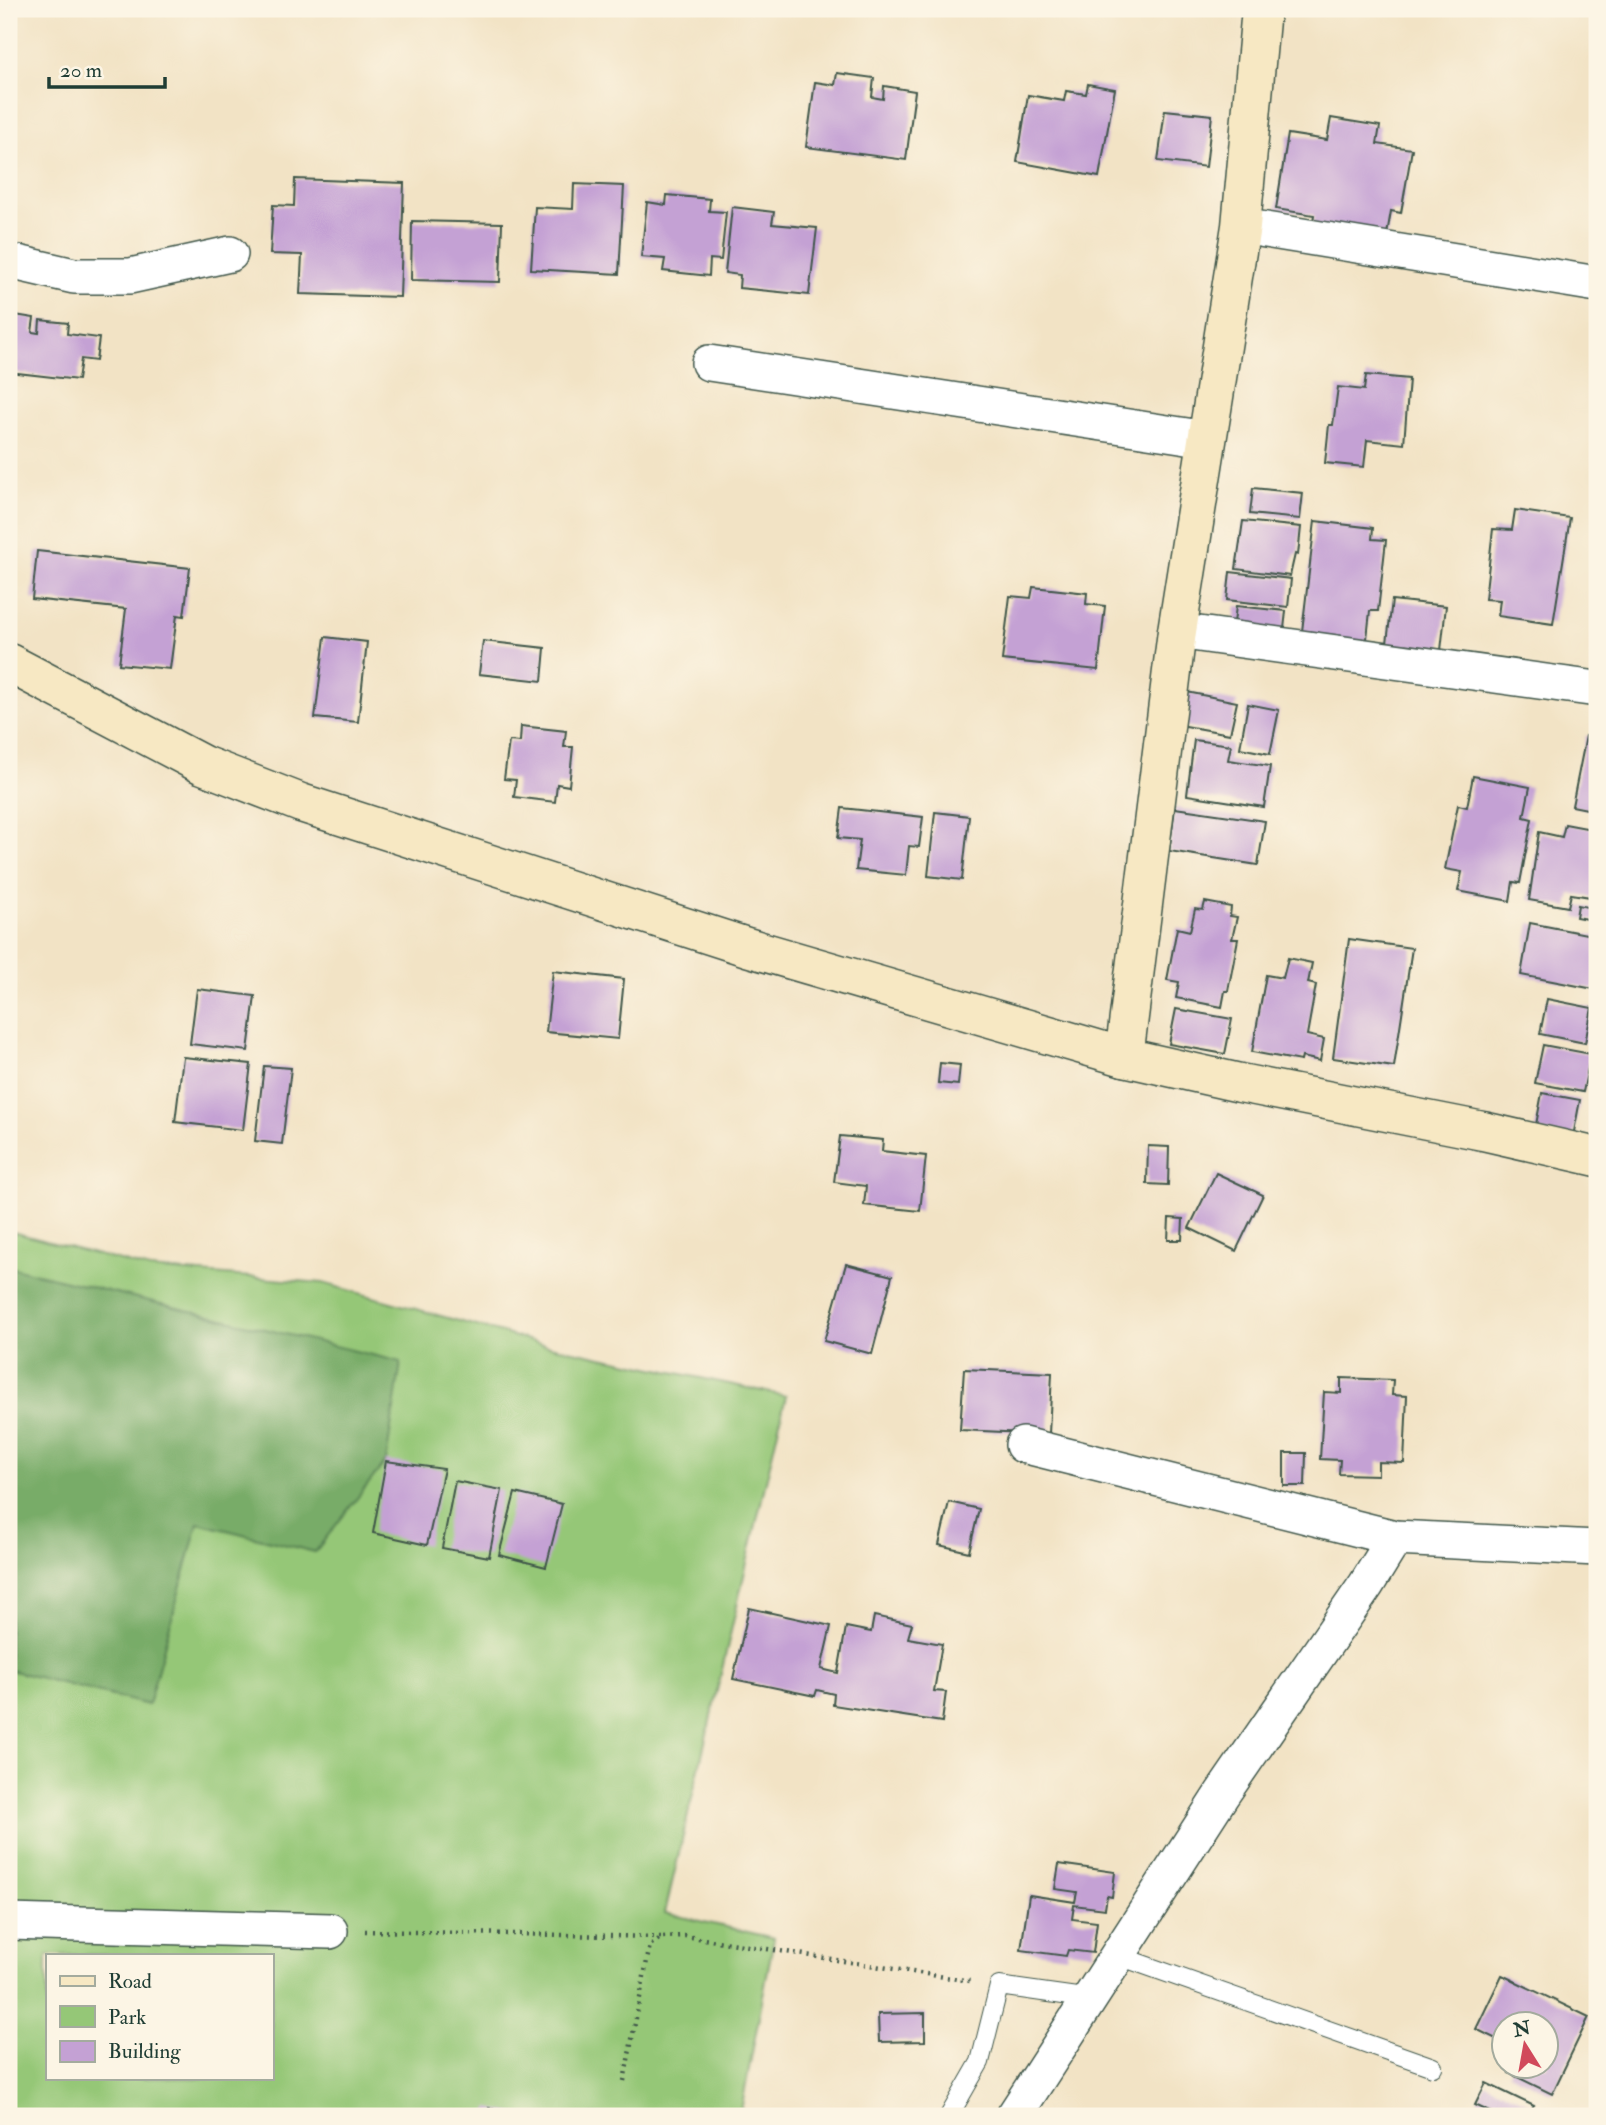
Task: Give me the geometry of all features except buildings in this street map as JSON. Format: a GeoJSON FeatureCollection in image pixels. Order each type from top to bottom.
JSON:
{"type":"FeatureCollection","features":[{"type":"Feature","properties":{"kind":"street"},"geometry":{"type":"LineString","coordinates":[[1124,1057],[1177,631],[1241,226],[1261,9]]}},
{"type":"Feature","properties":{"kind":"street"},"geometry":{"type":"LineString","coordinates":[[1241,226],[1597,284]]}},
{"type":"Feature","properties":{"kind":"street"},"geometry":{"type":"LineString","coordinates":[[9,261],[74,276],[130,276],[230,254]]}},
{"type":"Feature","properties":{"kind":"street"},"geometry":{"type":"LineString","coordinates":[[709,363],[1207,439]]}},
{"type":"Feature","properties":{"kind":"street"},"geometry":{"type":"LineString","coordinates":[[1177,631],[1597,689]]}},
{"type":"Feature","properties":{"kind":"street"},"geometry":{"type":"LineString","coordinates":[[9,663],[203,765],[301,803],[747,947],[1124,1057],[1597,1157]]}},
{"type":"Feature","properties":{"kind":"street"},"geometry":{"type":"LineString","coordinates":[[1023,1445],[1395,1538],[1597,1548]]}},
{"type":"Feature","properties":{"kind":"street"},"geometry":{"type":"LineString","coordinates":[[1014,2116],[1222,1794],[1366,1585],[1395,1538]]}},
{"type":"Feature","properties":{"kind":"street"},"geometry":{"type":"LineString","coordinates":[[9,1922],[330,1931]]}},
{"type":"Feature","properties":{"kind":"lane"},"geometry":{"type":"LineString","coordinates":[[1119,1956],[1433,2067]]}},
{"type":"Feature","properties":{"kind":"lane"},"geometry":{"type":"LineString","coordinates":[[949,2116],[980,2062],[999,1986],[1091,1999]]}},
{"type":"Feature","properties":{"kind":"path"},"geometry":{"type":"LineString","coordinates":[[330,1931],[685,1936],[999,1986]]}},
{"type":"Feature","properties":{"kind":"path"},"geometry":{"type":"LineString","coordinates":[[624,2081],[650,1945],[662,1937]]}},
{"type":"Feature","properties":{"kind":"green space"},"geometry":{"type":"Polygon","coordinates":[[[9,1231],[150,1269],[323,1283],[545,1345],[786,1396],[665,1913],[774,1938],[740,2116],[9,2116],[9,1231]]]}},
{"type":"Feature","properties":{"kind":"green space"},"geometry":{"type":"Polygon","coordinates":[[[9,1267],[401,1362],[386,1461],[315,1552],[198,1523],[148,1705],[9,1670],[9,1267]]]}}]}
